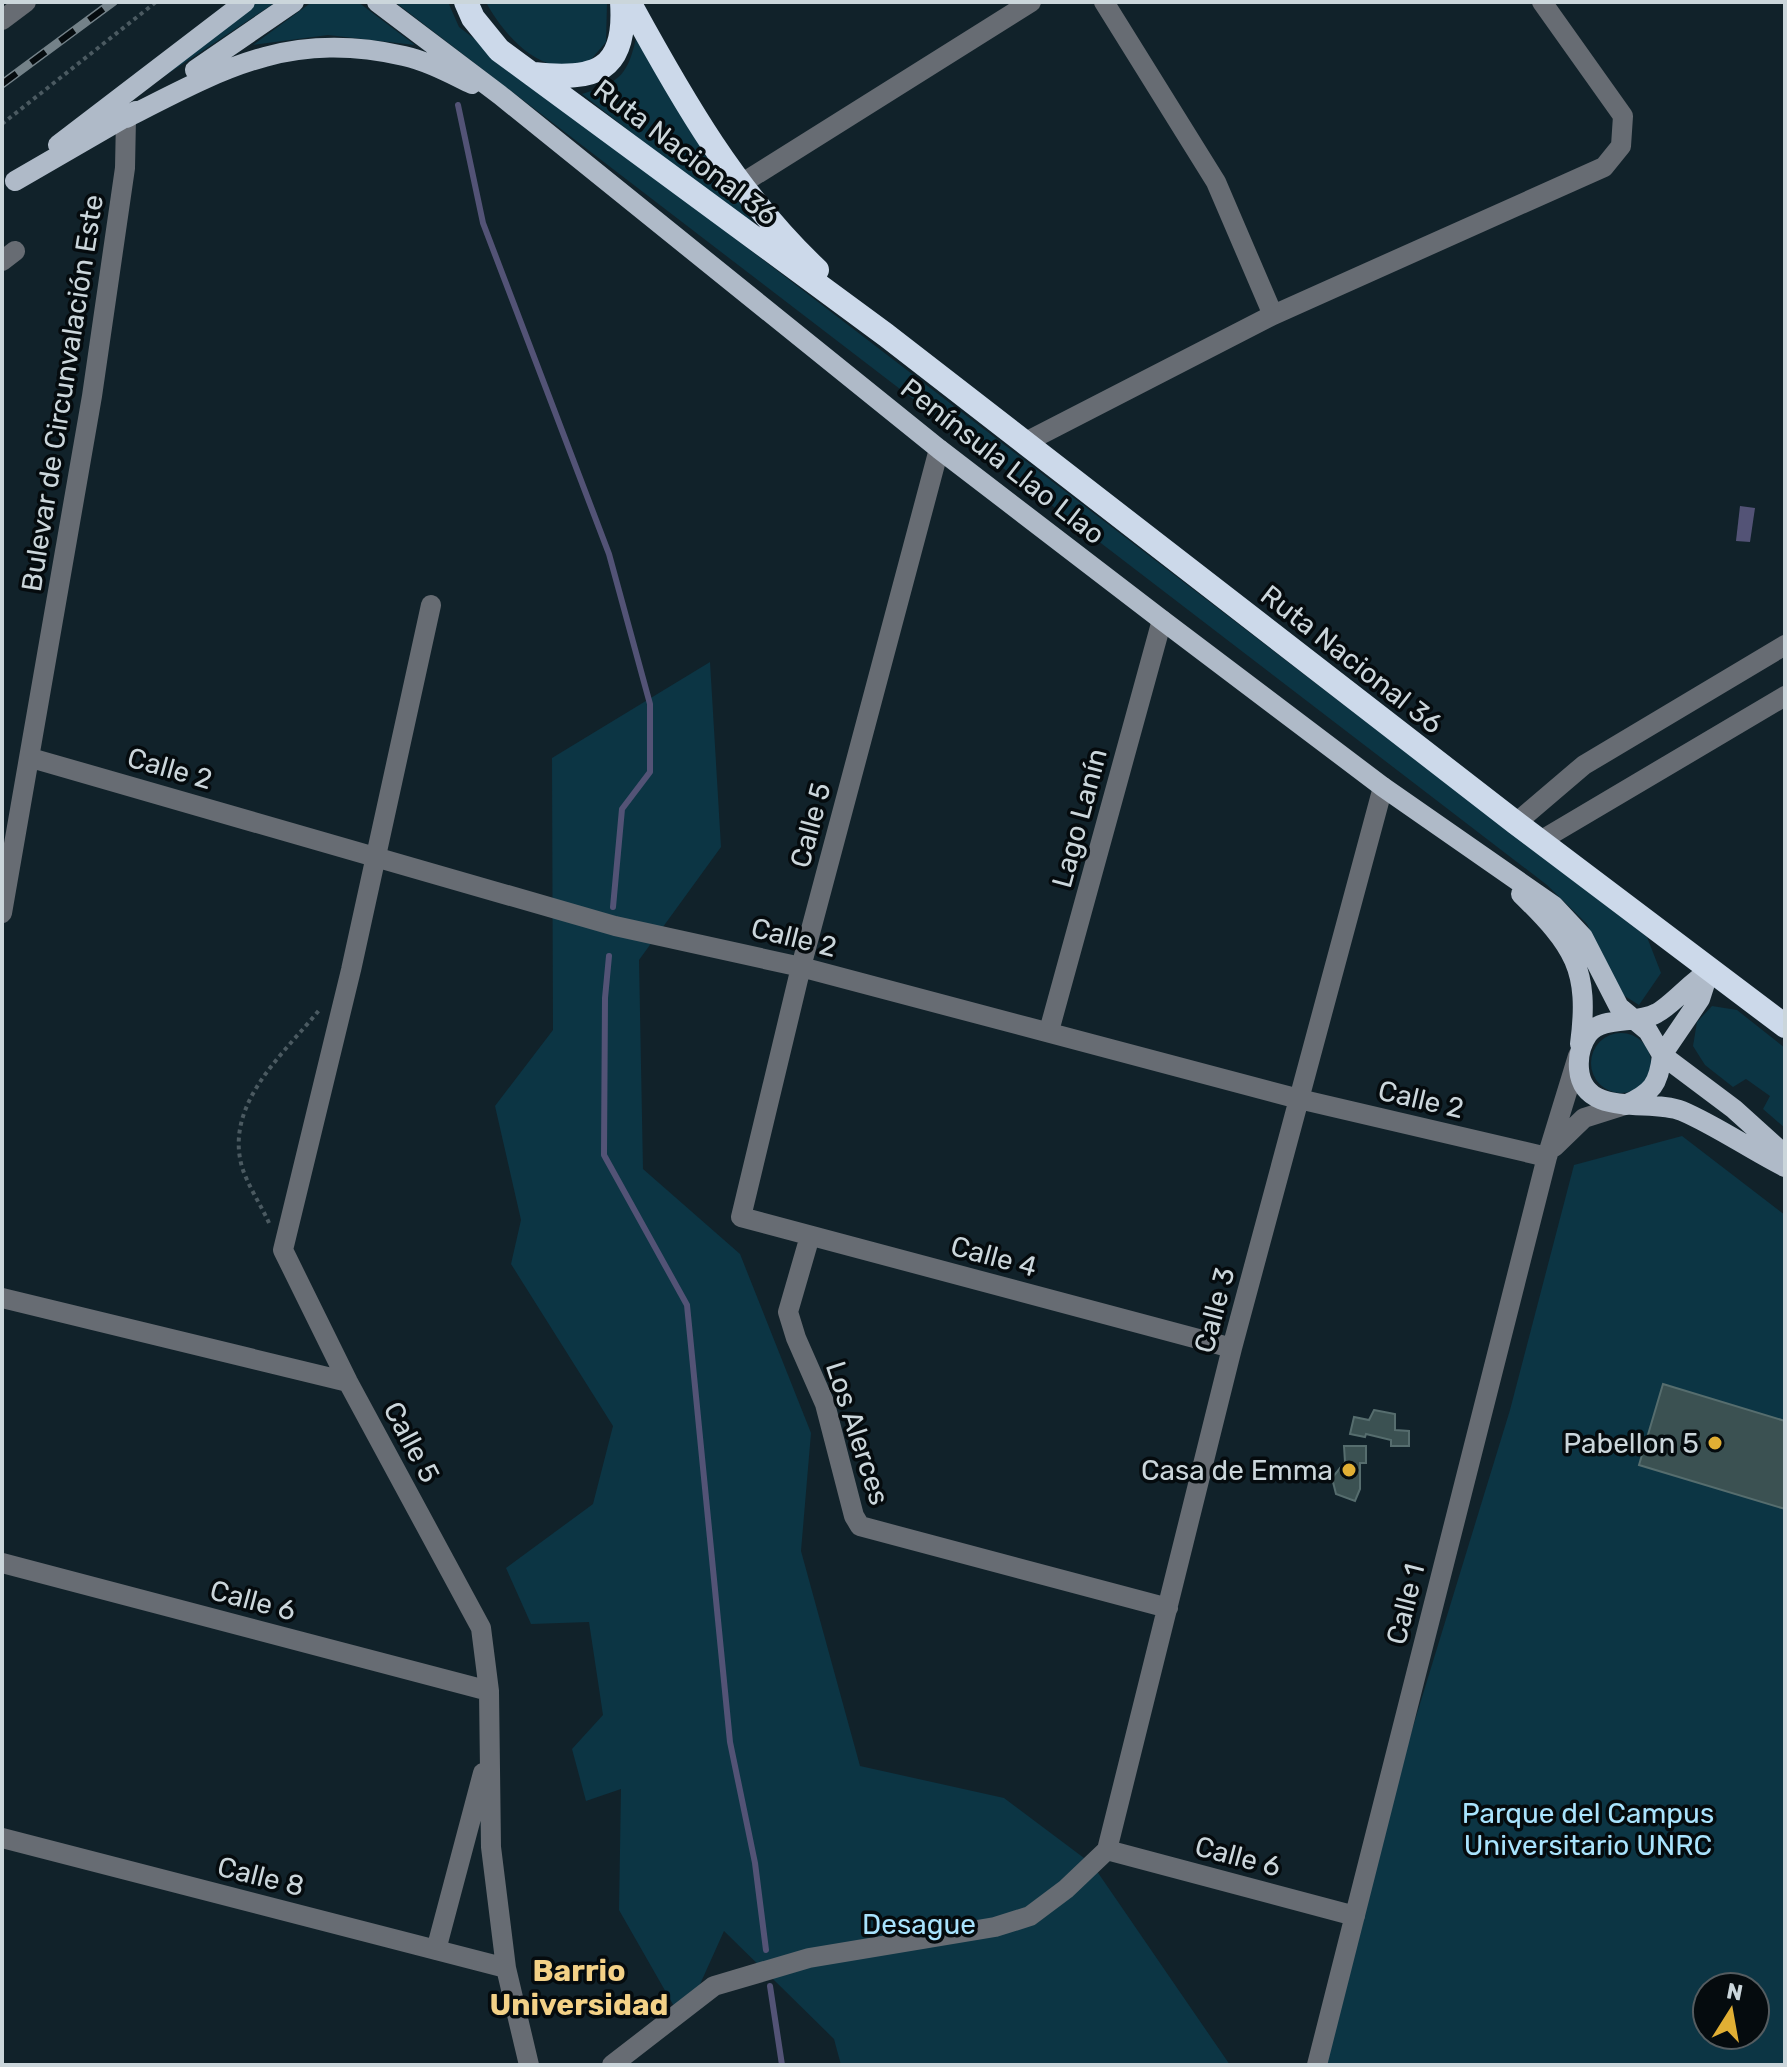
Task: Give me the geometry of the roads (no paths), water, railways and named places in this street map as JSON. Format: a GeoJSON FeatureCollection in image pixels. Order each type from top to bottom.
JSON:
{"type":"FeatureCollection","features":[{"type":"Feature","properties":{"kind":"highway","name":"Ruta Nacional 36"},"geometry":{"type":"LineString","coordinates":[[466,2],[473,18],[499,50],[886,335],[1516,823],[1785,1026]]}},
{"type":"Feature","properties":{"kind":"highway"},"geometry":{"type":"LineString","coordinates":[[532,73],[584,76],[602,70],[617,49],[624,24],[622,2]]}},
{"type":"Feature","properties":{"kind":"highway","name":"Ruta Nacional 36"},"geometry":{"type":"LineString","coordinates":[[629,2],[689,112],[775,231],[886,335]]}},
{"type":"Feature","properties":{"kind":"main road"},"geometry":{"type":"LineString","coordinates":[[8,186],[118,96],[245,2]]}},
{"type":"Feature","properties":{"kind":"main road"},"geometry":{"type":"LineString","coordinates":[[8,186],[126,118],[294,2]]}},
{"type":"Feature","properties":{"kind":"main road","name":"Península Llao Llao"},"geometry":{"type":"LineString","coordinates":[[377,2],[500,95],[939,449],[1383,787],[1554,906],[1574,923],[1619,1007],[1632,1022]]}},
{"type":"Feature","properties":{"kind":"main road","name":"Península Llao Llao"},"geometry":{"type":"LineString","coordinates":[[126,118],[222,68],[284,50],[344,46],[407,56],[500,95]]}},
{"type":"Feature","properties":{"kind":"main road","name":"Península Llao Llao"},"geometry":{"type":"LineString","coordinates":[[1483,857],[1555,927],[1572,953],[1584,985],[1578,1056]]}},
{"type":"Feature","properties":{"kind":"main road"},"geometry":{"type":"LineString","coordinates":[[1709,971],[1686,986],[1658,1013],[1632,1022],[1599,1025],[1588,1035],[1578,1056],[1580,1075],[1590,1092],[1606,1102],[1682,1111],[1785,1167]]}},
{"type":"Feature","properties":{"kind":"main road"},"geometry":{"type":"LineString","coordinates":[[1625,1105],[1646,1096],[1655,1087],[1662,1055],[1700,999],[1709,971]]}},
{"type":"Feature","properties":{"kind":"main road"},"geometry":{"type":"LineString","coordinates":[[1632,1022],[1648,1031],[1662,1055],[1734,1109],[1785,1155]]}},
{"type":"Feature","properties":{"kind":"street"},"geometry":{"type":"LineString","coordinates":[[2,20],[26,2]]}},
{"type":"Feature","properties":{"kind":"street"},"geometry":{"type":"LineString","coordinates":[[741,184],[1031,2]]}},
{"type":"Feature","properties":{"kind":"street"},"geometry":{"type":"LineString","coordinates":[[1104,2],[1216,182],[1273,315]]}},
{"type":"Feature","properties":{"kind":"street"},"geometry":{"type":"LineString","coordinates":[[1024,443],[1273,315],[1604,167],[1621,146],[1623,116],[1542,2]]}},
{"type":"Feature","properties":{"kind":"street","name":"Bulevar de Circunvalación Este"},"geometry":{"type":"LineString","coordinates":[[2,913],[31,758],[105,305],[125,168],[126,118]]}},
{"type":"Feature","properties":{"kind":"street","name":"Calle 5"},"geometry":{"type":"LineString","coordinates":[[741,1217],[801,967],[939,449]]}},
{"type":"Feature","properties":{"kind":"street"},"geometry":{"type":"LineString","coordinates":[[375,854],[431,605]]}},
{"type":"Feature","properties":{"kind":"street","name":"Lago Lanín"},"geometry":{"type":"LineString","coordinates":[[1049,1031],[1162,620]]}},
{"type":"Feature","properties":{"kind":"street"},"geometry":{"type":"LineString","coordinates":[[1516,823],[1584,765],[1785,645]]}},
{"type":"Feature","properties":{"kind":"street"},"geometry":{"type":"LineString","coordinates":[[1540,841],[1785,696]]}},
{"type":"Feature","properties":{"kind":"street","name":"Calle 2"},"geometry":{"type":"LineString","coordinates":[[31,758],[375,854],[615,926],[801,967],[1299,1099],[1547,1157]]}},
{"type":"Feature","properties":{"kind":"street","name":"Calle 3"},"geometry":{"type":"LineString","coordinates":[[1107,1850],[1232,1348],[1383,787]]}},
{"type":"Feature","properties":{"kind":"street","name":"Calle 5"},"geometry":{"type":"LineString","coordinates":[[375,854],[283,1250],[348,1382],[481,1628],[489,1691],[491,1847],[506,1968],[529,2065]]}},
{"type":"Feature","properties":{"kind":"street","name":"Calle 1"},"geometry":{"type":"LineString","coordinates":[[1317,2065],[1547,1157],[1578,1056]]}},
{"type":"Feature","properties":{"kind":"street","name":"Calle 1"},"geometry":{"type":"LineString","coordinates":[[1547,1157],[1568,1130],[1584,1118],[1625,1105]]}},
{"type":"Feature","properties":{"kind":"street","name":"Calle 4"},"geometry":{"type":"LineString","coordinates":[[741,1217],[1232,1348]]}},
{"type":"Feature","properties":{"kind":"street","name":"Los Alerces"},"geometry":{"type":"LineString","coordinates":[[810,1236],[788,1312],[825,1404],[854,1516],[860,1526],[1168,1608]]}},
{"type":"Feature","properties":{"kind":"street"},"geometry":{"type":"LineString","coordinates":[[2,1298],[348,1382]]}},
{"type":"Feature","properties":{"kind":"street","name":"Calle 6"},"geometry":{"type":"LineString","coordinates":[[2,1563],[489,1691]]}},
{"type":"Feature","properties":{"kind":"street"},"geometry":{"type":"LineString","coordinates":[[436,1950],[490,1746]]}},
{"type":"Feature","properties":{"kind":"street","name":"Calle 8"},"geometry":{"type":"LineString","coordinates":[[2,1838],[506,1968]]}},
{"type":"Feature","properties":{"kind":"street"},"geometry":{"type":"LineString","coordinates":[[612,2065],[714,1986],[809,1958],[995,1927],[1030,1916],[1066,1889],[1107,1850]]}},
{"type":"Feature","properties":{"kind":"street","name":"Calle 6"},"geometry":{"type":"LineString","coordinates":[[1107,1850],[1355,1916]]}},
{"type":"Feature","properties":{"kind":"waterway"},"geometry":{"type":"LineString","coordinates":[[458,105],[483,223],[609,554],[650,704],[650,772],[622,809],[613,907]]}},
{"type":"Feature","properties":{"kind":"waterway"},"geometry":{"type":"LineString","coordinates":[[609,956],[605,998],[604,1155],[687,1305],[730,1742],[755,1863],[766,1950]]}},
{"type":"Feature","properties":{"kind":"waterway"},"geometry":{"type":"LineString","coordinates":[[770,1986],[782,2065]]}},
{"type":"Feature","properties":{"kind":"railway"},"geometry":{"type":"LineString","coordinates":[[2,84],[113,2]]}},
{"type":"Feature","properties":{"kind":"place","name":"Pabellon 5"},"geometry":{"type":"Point","coordinates":[1715,1443]}},
{"type":"Feature","properties":{"kind":"place","name":"Casa de Emma"},"geometry":{"type":"Point","coordinates":[1349,1470]}},
{"type":"Feature","properties":{"kind":"district","name":"Barrio Universidad"},"geometry":{"type":"Point","coordinates":[579,1988]}},
{"type":"Feature","properties":{"kind":"park label","name":"Parque del Campus Universitario UNRC"},"geometry":{"type":"Point","coordinates":[1588,1829]}},
{"type":"Feature","properties":{"kind":"park label","name":"Desague"},"geometry":{"type":"Point","coordinates":[919,1924]}}]}
